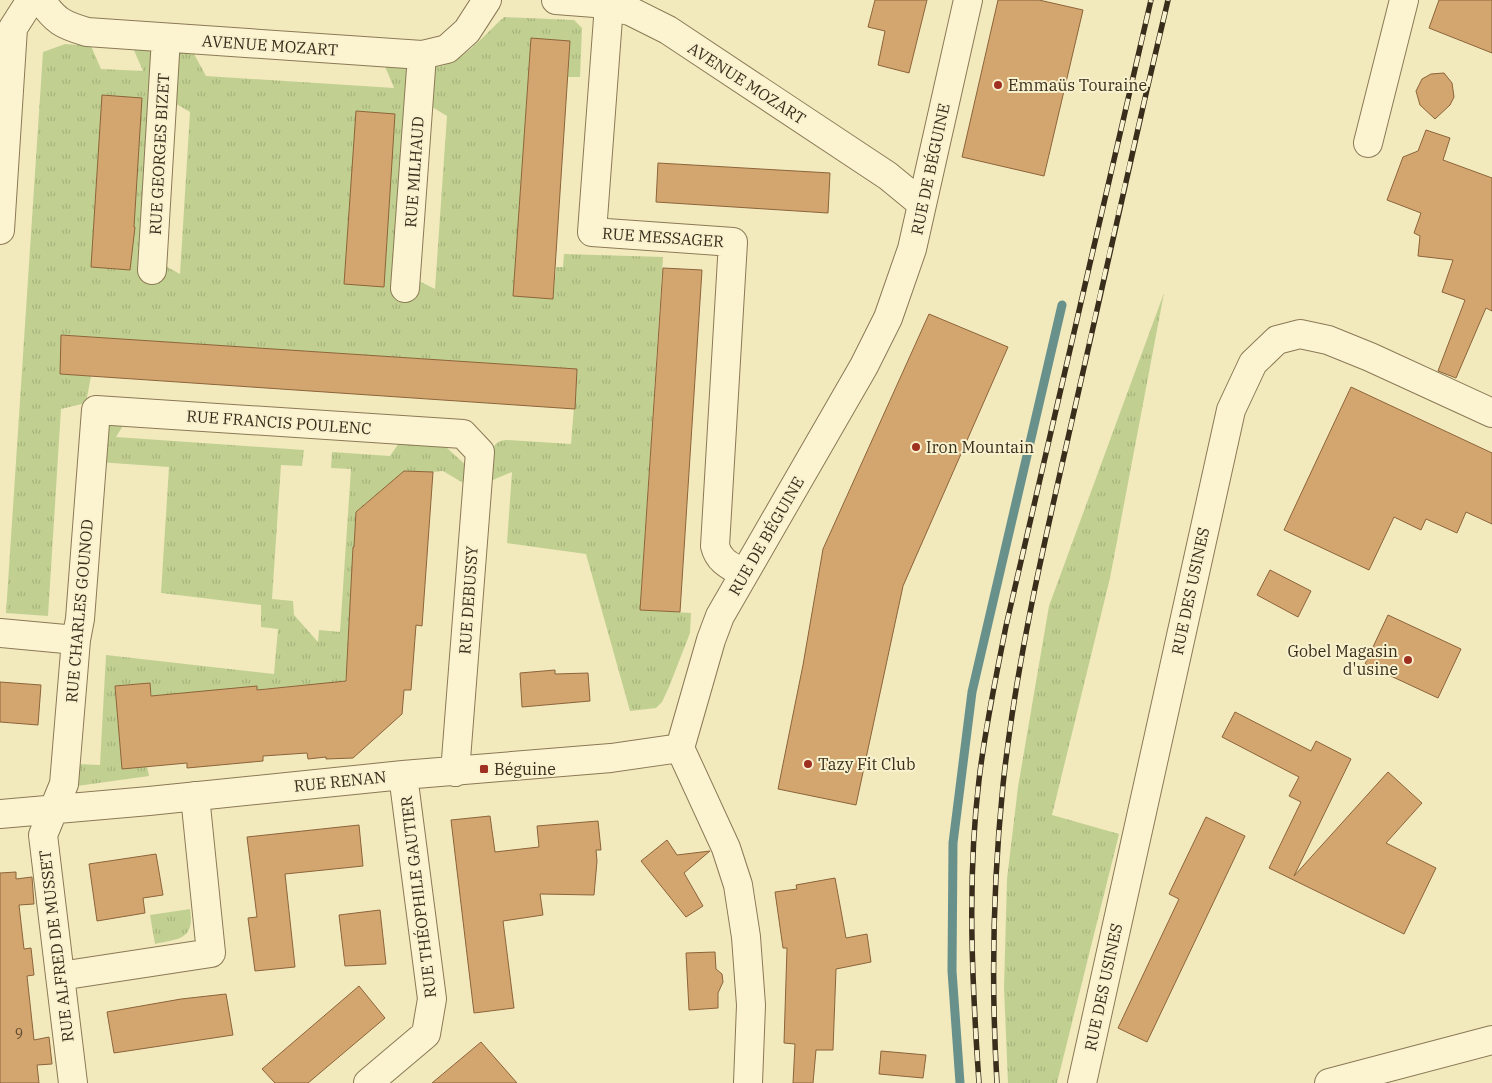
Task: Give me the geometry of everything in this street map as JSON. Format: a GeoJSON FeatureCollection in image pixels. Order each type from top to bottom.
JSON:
{"type":"FeatureCollection","features":[{"type":"Feature","properties":{"kind":"street"},"geometry":{"type":"LineString","coordinates":[[0,230],[13,28],[31,0]]}},
{"type":"Feature","properties":{"kind":"street","name":"AVENUE MOZART"},"geometry":{"type":"LineString","coordinates":[[41,0],[49,12],[66,26],[87,32],[422,55],[447,49],[467,31],[487,0]]}},
{"type":"Feature","properties":{"kind":"street","name":"AVENUE MOZART"},"geometry":{"type":"LineString","coordinates":[[556,0],[623,5],[668,30],[864,159],[922,204]]}},
{"type":"Feature","properties":{"kind":"street","name":"RUE DE BÉGUINE"},"geometry":{"type":"LineString","coordinates":[[680,748],[711,640],[720,616],[864,366],[888,318],[912,249],[968,0]]}},
{"type":"Feature","properties":{"kind":"street"},"geometry":{"type":"LineString","coordinates":[[1368,144],[1404,0]]}},
{"type":"Feature","properties":{"kind":"street","name":"RUE MESSAGER"},"geometry":{"type":"LineString","coordinates":[[623,5],[592,232],[733,242],[715,546],[717,555],[722,561],[744,574]]}},
{"type":"Feature","properties":{"kind":"street","name":"RUE GEORGES BIZET"},"geometry":{"type":"LineString","coordinates":[[152,270],[166,38]]}},
{"type":"Feature","properties":{"kind":"street","name":"RUE MILHAUD"},"geometry":{"type":"LineString","coordinates":[[406,288],[422,55]]}},
{"type":"Feature","properties":{"kind":"street","name":"RUE DES USINES"},"geometry":{"type":"LineString","coordinates":[[1082,1083],[1230,410],[1253,364],[1277,340],[1300,334],[1328,340],[1370,357],[1492,413]]}},
{"type":"Feature","properties":{"kind":"street","name":"RUE FRANCIS POULENC"},"geometry":{"type":"LineString","coordinates":[[96,410],[463,434]]}},
{"type":"Feature","properties":{"kind":"street","name":"RUE CHARLES GOUNOD"},"geometry":{"type":"LineString","coordinates":[[52,810],[64,784],[76,640],[80,619],[96,410]]}},
{"type":"Feature","properties":{"kind":"street","name":"RUE DEBUSSY"},"geometry":{"type":"LineString","coordinates":[[455,772],[480,452],[463,434]]}},
{"type":"Feature","properties":{"kind":"street"},"geometry":{"type":"LineString","coordinates":[[0,634],[76,640]]}},
{"type":"Feature","properties":{"kind":"street"},"geometry":{"type":"LineString","coordinates":[[680,748],[726,848],[738,885],[746,936],[751,996],[748,1083]]}},
{"type":"Feature","properties":{"kind":"street","name":"RUE RENAN"},"geometry":{"type":"LineString","coordinates":[[0,814],[403,775],[611,758],[680,748]]}},
{"type":"Feature","properties":{"kind":"street","name":"RUE THÉOPHILE GAUTIER"},"geometry":{"type":"LineString","coordinates":[[368,1083],[426,1034],[432,999],[403,775]]}},
{"type":"Feature","properties":{"kind":"street"},"geometry":{"type":"LineString","coordinates":[[60,976],[211,953],[195,796]]}},
{"type":"Feature","properties":{"kind":"street","name":"RUE ALFRED DE MUSSET"},"geometry":{"type":"LineString","coordinates":[[52,810],[43,834],[73,1083]]}},
{"type":"Feature","properties":{"kind":"street"},"geometry":{"type":"LineString","coordinates":[[1330,1083],[1492,1040]]}},
{"type":"Feature","properties":{"kind":"green space"},"geometry":{"type":"Polygon","coordinates":[[[504,17],[574,20],[582,28],[580,77],[568,77],[570,41],[531,39],[513,296],[553,299],[556,267],[563,267],[564,254],[663,257],[640,610],[691,613],[690,633],[662,702],[656,708],[630,711],[586,554],[507,543],[512,472],[488,482],[490,456],[495,445],[500,442],[506,440],[571,444],[577,369],[62,335],[60,374],[91,376],[86,403],[61,409],[48,616],[6,613],[43,52],[65,44],[91,46],[101,69],[143,71],[133,48],[151,49],[156,55],[160,263],[180,274],[190,112],[171,101],[176,56],[182,52],[193,52],[206,76],[394,88],[384,64],[404,65],[411,75],[413,278],[435,289],[447,116],[424,102],[432,67],[442,66],[461,56],[471,49],[504,17]]]}},
{"type":"Feature","properties":{"kind":"green space"},"geometry":{"type":"Polygon","coordinates":[[[1164,293],[1110,578],[1052,815],[1119,834],[1057,1083],[1008,1083],[1004,988],[1007,879],[1018,787],[1049,606],[1164,293]]]}},
{"type":"Feature","properties":{"kind":"green space"},"geometry":{"type":"Polygon","coordinates":[[[115,418],[127,419],[116,437],[304,450],[302,466],[281,465],[272,599],[293,601],[294,615],[318,642],[319,630],[340,632],[351,469],[331,468],[332,452],[390,456],[404,436],[436,438],[469,468],[465,484],[443,471],[404,471],[356,512],[343,709],[319,684],[152,699],[150,683],[115,686],[122,768],[147,766],[149,776],[77,786],[78,764],[100,765],[106,655],[274,674],[278,629],[261,627],[261,605],[161,593],[169,467],[98,462],[100,431],[115,418]]]}},
{"type":"Feature","properties":{"kind":"green space"},"geometry":{"type":"Polygon","coordinates":[[[190,909],[190,927],[183,936],[171,941],[155,944],[150,915],[190,909]]]}},
{"type":"Feature","properties":{"kind":"building"},"geometry":{"type":"Polygon","coordinates":[[[875,0],[927,0],[909,73],[878,65],[885,31],[868,27],[875,0]]]}},
{"type":"Feature","properties":{"kind":"building"},"geometry":{"type":"Polygon","coordinates":[[[998,0],[1039,0],[1083,10],[1044,176],[962,157],[998,0]]]}},
{"type":"Feature","properties":{"kind":"building"},"geometry":{"type":"Polygon","coordinates":[[[1439,0],[1492,0],[1492,53],[1429,28],[1439,0]]]}},
{"type":"Feature","properties":{"kind":"building"},"geometry":{"type":"Polygon","coordinates":[[[531,38],[570,41],[553,299],[513,296],[531,38]]]}},
{"type":"Feature","properties":{"kind":"building"},"geometry":{"type":"Polygon","coordinates":[[[1444,73],[1452,83],[1454,97],[1450,105],[1435,119],[1420,105],[1416,91],[1422,79],[1431,74],[1444,73]]]}},
{"type":"Feature","properties":{"kind":"building"},"geometry":{"type":"Polygon","coordinates":[[[102,95],[142,98],[135,227],[130,270],[91,267],[102,95]]]}},
{"type":"Feature","properties":{"kind":"building"},"geometry":{"type":"Polygon","coordinates":[[[356,111],[395,114],[384,287],[344,284],[356,111]]]}},
{"type":"Feature","properties":{"kind":"building"},"geometry":{"type":"Polygon","coordinates":[[[1426,130],[1450,138],[1443,160],[1492,178],[1492,311],[1486,308],[1456,378],[1438,371],[1465,300],[1442,292],[1453,260],[1418,256],[1420,236],[1414,233],[1421,213],[1387,200],[1403,157],[1418,151],[1426,130]]]}},
{"type":"Feature","properties":{"kind":"building"},"geometry":{"type":"Polygon","coordinates":[[[658,163],[830,173],[828,213],[656,202],[658,163]]]}},
{"type":"Feature","properties":{"kind":"building"},"geometry":{"type":"Polygon","coordinates":[[[663,268],[702,270],[680,612],[640,610],[663,268]]]}},
{"type":"Feature","properties":{"kind":"building"},"geometry":{"type":"Polygon","coordinates":[[[929,314],[1008,347],[903,586],[856,805],[778,789],[803,665],[823,549],[929,314]]]}},
{"type":"Feature","properties":{"kind":"building"},"geometry":{"type":"Polygon","coordinates":[[[61,335],[577,369],[575,409],[60,374],[61,335]]]}},
{"type":"Feature","properties":{"kind":"building"},"geometry":{"type":"Polygon","coordinates":[[[1351,387],[1492,453],[1492,524],[1466,512],[1457,533],[1426,519],[1421,530],[1394,517],[1369,570],[1284,530],[1351,387]]]}},
{"type":"Feature","properties":{"kind":"building"},"geometry":{"type":"Polygon","coordinates":[[[404,471],[433,472],[422,626],[416,625],[411,690],[404,690],[402,714],[353,758],[326,759],[326,757],[308,759],[307,753],[263,756],[263,761],[187,768],[187,763],[122,769],[115,686],[150,683],[151,696],[257,686],[257,690],[346,681],[356,512],[404,471]]]}},
{"type":"Feature","properties":{"kind":"building"},"geometry":{"type":"Polygon","coordinates":[[[1270,570],[1311,591],[1298,617],[1257,595],[1270,570]]]}},
{"type":"Feature","properties":{"kind":"building"},"geometry":{"type":"Polygon","coordinates":[[[1388,615],[1461,649],[1438,698],[1365,664],[1388,615]]]}},
{"type":"Feature","properties":{"kind":"building"},"geometry":{"type":"Polygon","coordinates":[[[555,670],[555,674],[588,673],[590,701],[522,707],[520,673],[555,670]]]}},
{"type":"Feature","properties":{"kind":"building"},"geometry":{"type":"Polygon","coordinates":[[[0,682],[41,685],[38,725],[0,722],[0,682]]]}},
{"type":"Feature","properties":{"kind":"building"},"geometry":{"type":"Polygon","coordinates":[[[1235,712],[1311,751],[1316,741],[1351,759],[1294,876],[1388,772],[1422,803],[1386,843],[1436,868],[1404,934],[1269,868],[1301,802],[1289,796],[1299,777],[1222,737],[1235,712]]]}},
{"type":"Feature","properties":{"kind":"building"},"geometry":{"type":"Polygon","coordinates":[[[490,816],[495,852],[539,847],[537,826],[598,821],[601,850],[596,850],[594,895],[540,894],[543,915],[503,921],[514,1008],[474,1013],[451,820],[490,816]]]}},
{"type":"Feature","properties":{"kind":"building"},"geometry":{"type":"Polygon","coordinates":[[[1206,817],[1245,836],[1147,1042],[1118,1028],[1179,899],[1169,894],[1206,817]]]}},
{"type":"Feature","properties":{"kind":"building"},"geometry":{"type":"Polygon","coordinates":[[[359,825],[363,866],[285,874],[295,967],[255,971],[248,918],[257,917],[247,837],[359,825]]]}},
{"type":"Feature","properties":{"kind":"building"},"geometry":{"type":"Polygon","coordinates":[[[667,840],[677,855],[710,851],[684,873],[703,906],[686,917],[641,861],[667,840]]]}},
{"type":"Feature","properties":{"kind":"building"},"geometry":{"type":"Polygon","coordinates":[[[156,854],[163,895],[143,898],[145,913],[97,921],[89,864],[156,854]]]}},
{"type":"Feature","properties":{"kind":"building"},"geometry":{"type":"Polygon","coordinates":[[[16,872],[16,879],[32,877],[34,904],[19,905],[24,949],[31,948],[34,975],[27,976],[34,1040],[49,1037],[52,1064],[37,1065],[39,1083],[0,1083],[0,873],[16,872]]]}},
{"type":"Feature","properties":{"kind":"building"},"geometry":{"type":"Polygon","coordinates":[[[835,878],[846,938],[867,934],[871,962],[836,969],[833,1050],[816,1050],[813,1083],[793,1083],[795,1044],[784,1043],[787,948],[783,948],[775,892],[797,889],[796,885],[835,878]]]}},
{"type":"Feature","properties":{"kind":"building"},"geometry":{"type":"Polygon","coordinates":[[[380,910],[386,964],[345,966],[339,915],[380,910]]]}},
{"type":"Feature","properties":{"kind":"building"},"geometry":{"type":"Polygon","coordinates":[[[715,952],[716,969],[722,974],[723,982],[718,993],[718,1008],[689,1010],[686,953],[715,952]]]}},
{"type":"Feature","properties":{"kind":"building"},"geometry":{"type":"Polygon","coordinates":[[[359,986],[385,1018],[308,1083],[275,1083],[262,1069],[359,986]]]}},
{"type":"Feature","properties":{"kind":"building"},"geometry":{"type":"Polygon","coordinates":[[[226,994],[233,1035],[114,1053],[107,1012],[181,999],[226,994]]]}},
{"type":"Feature","properties":{"kind":"building"},"geometry":{"type":"Polygon","coordinates":[[[481,1042],[517,1083],[432,1083],[481,1042]]]}},
{"type":"Feature","properties":{"kind":"building"},"geometry":{"type":"Polygon","coordinates":[[[881,1051],[926,1055],[923,1078],[879,1074],[881,1051]]]}},
{"type":"Feature","properties":{"kind":"waterway"},"geometry":{"type":"LineString","coordinates":[[960,1083],[952,971],[953,843],[972,692],[1062,305]]}},
{"type":"Feature","properties":{"kind":"railway"},"geometry":{"type":"LineString","coordinates":[[979,1083],[974,1007],[972,893],[975,818],[984,741],[1006,626],[1151,0]]}},
{"type":"Feature","properties":{"kind":"railway"},"geometry":{"type":"LineString","coordinates":[[997,1083],[994,1009],[995,897],[1003,785],[1009,736],[1025,637],[1045,540],[1168,0]]}},
{"type":"Feature","properties":{"kind":"place","name":"Emmaüs Touraine"},"geometry":{"type":"Point","coordinates":[998,85]}},
{"type":"Feature","properties":{"kind":"place","name":"Iron Mountain"},"geometry":{"type":"Point","coordinates":[916,447]}},
{"type":"Feature","properties":{"kind":"place","name":"Gobel Magasin d'usine"},"geometry":{"type":"Point","coordinates":[1408,660]}},
{"type":"Feature","properties":{"kind":"place","name":"Tazy Fit Club"},"geometry":{"type":"Point","coordinates":[808,764]}},
{"type":"Feature","properties":{"kind":"place","name":"Béguine"},"geometry":{"type":"Point","coordinates":[484,769]}}]}
